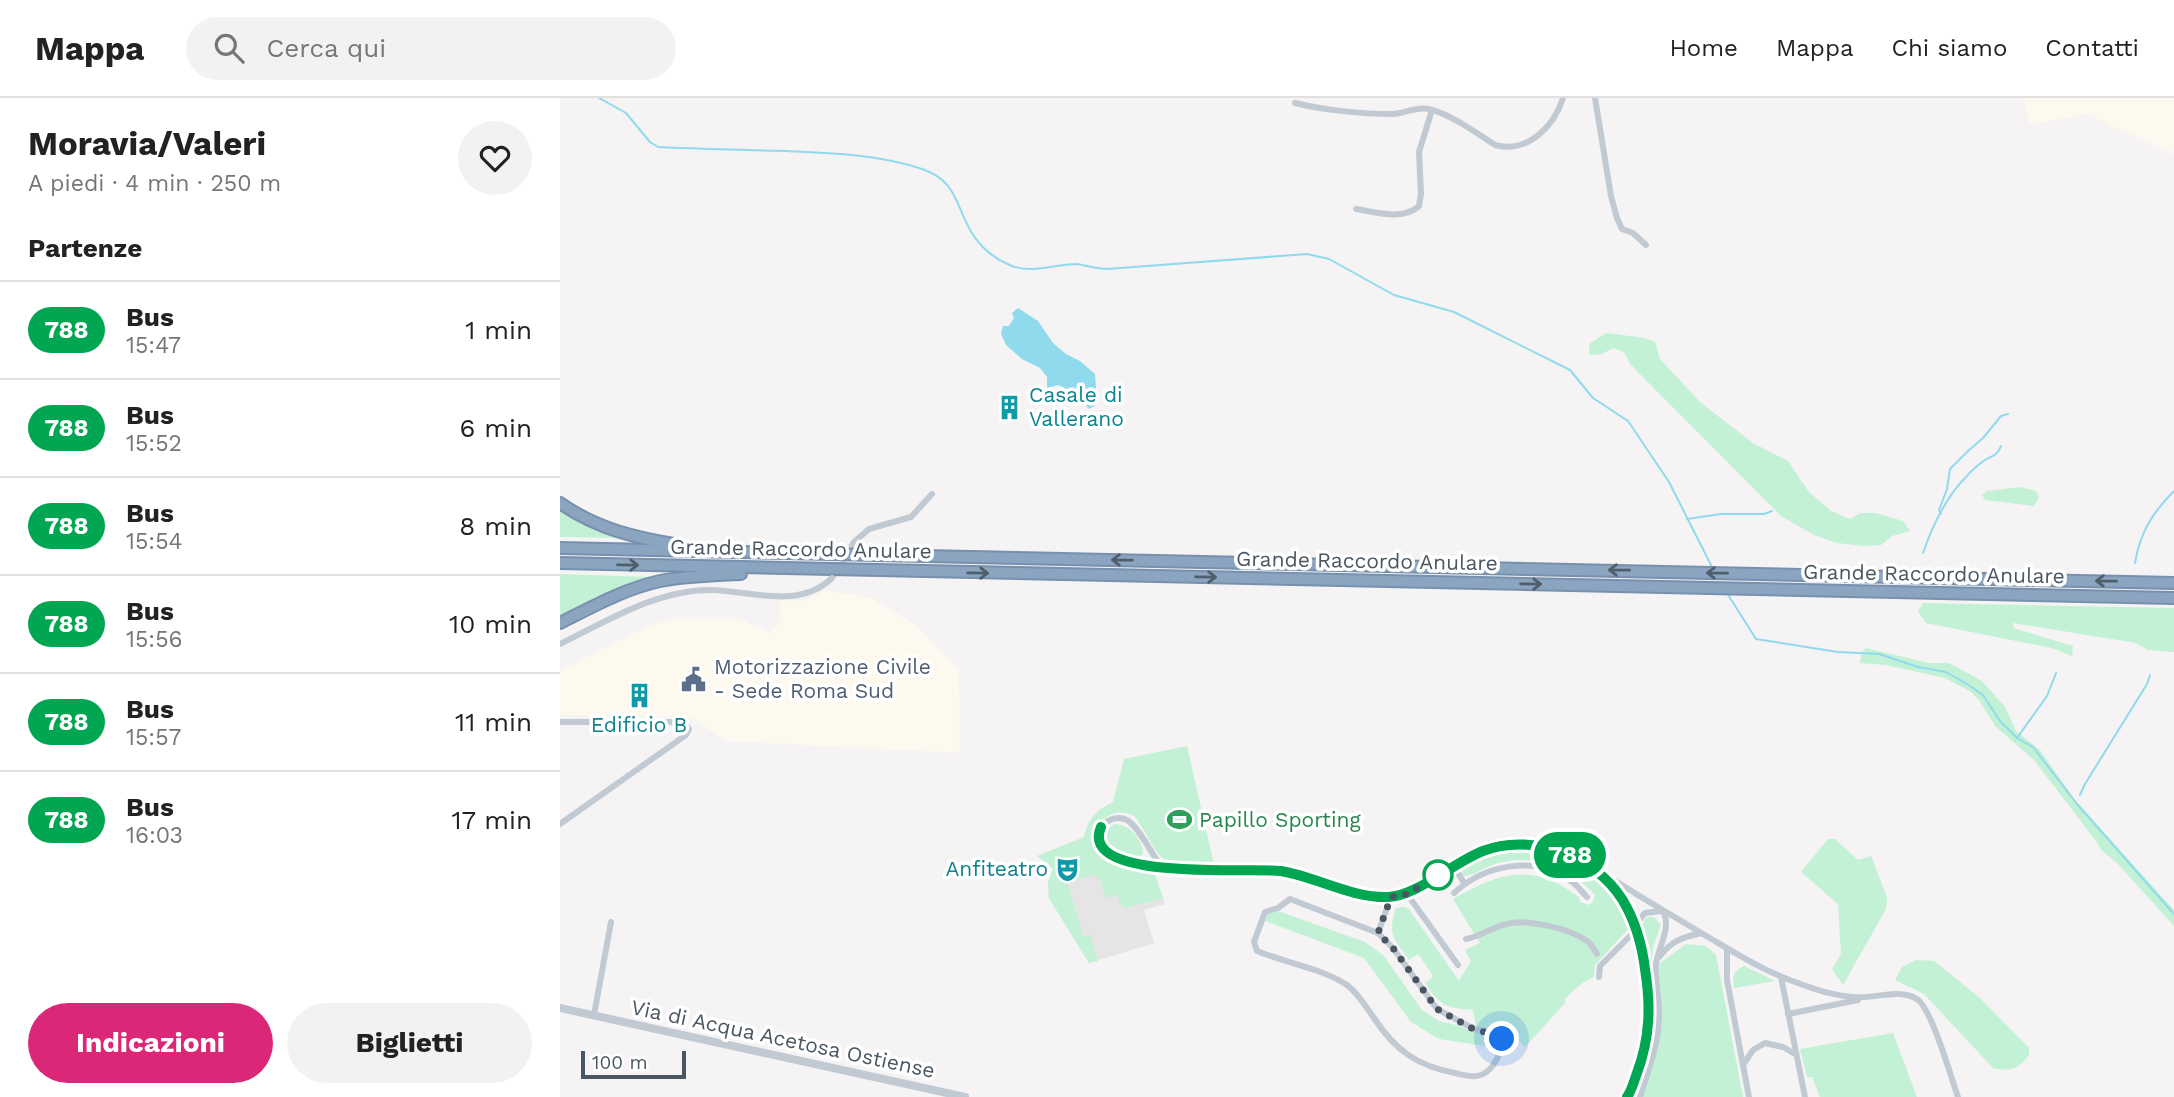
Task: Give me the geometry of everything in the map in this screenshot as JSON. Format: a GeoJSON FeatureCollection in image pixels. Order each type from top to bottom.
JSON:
{"type":"FeatureCollection","features":[{"type":"Feature","properties":{"kind":"highway"},"geometry":{"type":"LineString","coordinates":[[560,503],[587,519],[620,533],[646,540],[721,551]]}},
{"type":"Feature","properties":{"kind":"highway","name":"Grande Raccordo Anulare"},"geometry":{"type":"LineString","coordinates":[[560,548],[2174,583]]}},
{"type":"Feature","properties":{"kind":"highway","name":"Grande Raccordo Anulare"},"geometry":{"type":"LineString","coordinates":[[560,563],[2174,598]]}},
{"type":"Feature","properties":{"kind":"highway"},"geometry":{"type":"LineString","coordinates":[[560,623],[621,593],[660,581],[810,569]]}},
{"type":"Feature","properties":{"kind":"street"},"geometry":{"type":"LineString","coordinates":[[1295,103],[1387,114],[1417,108],[1432,110],[1497,146],[1504,147],[1530,141],[1540,135],[1558,111],[1563,98]]}},
{"type":"Feature","properties":{"kind":"street"},"geometry":{"type":"LineString","coordinates":[[1595,98],[1609,188],[1617,218],[1622,229],[1633,233],[1646,245]]}},
{"type":"Feature","properties":{"kind":"street"},"geometry":{"type":"LineString","coordinates":[[1356,209],[1400,215],[1419,206],[1422,194],[1419,152],[1432,110]]}},
{"type":"Feature","properties":{"kind":"street"},"geometry":{"type":"LineString","coordinates":[[854,542],[869,529],[911,517],[932,494]]}},
{"type":"Feature","properties":{"kind":"street"},"geometry":{"type":"LineString","coordinates":[[560,644],[631,609],[681,592],[717,590],[768,597],[798,596],[812,593],[832,578]]}},
{"type":"Feature","properties":{"kind":"street"},"geometry":{"type":"LineString","coordinates":[[560,722],[670,722],[682,723],[689,729],[686,735],[560,824]]}},
{"type":"Feature","properties":{"kind":"street"},"geometry":{"type":"LineString","coordinates":[[1161,867],[1134,826],[1127,820],[1111,819],[1101,827],[1099,844],[1108,855],[1138,864],[1177,871],[1281,871],[1359,894],[1391,897],[1407,894],[1454,866],[1490,849],[1524,845],[1550,848],[1580,859],[1751,963],[1781,977],[1842,996],[1872,997]]}},
{"type":"Feature","properties":{"kind":"street"},"geometry":{"type":"LineString","coordinates":[[1454,893],[1464,883],[1496,869],[1515,865],[1543,867],[1571,880],[1587,897]]}},
{"type":"Feature","properties":{"kind":"street"},"geometry":{"type":"LineString","coordinates":[[1454,866],[1464,883]]}},
{"type":"Feature","properties":{"kind":"street"},"geometry":{"type":"LineString","coordinates":[[1593,867],[1622,898],[1643,952],[1650,1006],[1648,1033],[1644,1057],[1627,1097]]}},
{"type":"Feature","properties":{"kind":"street"},"geometry":{"type":"LineString","coordinates":[[1407,894],[1458,964]]}},
{"type":"Feature","properties":{"kind":"street"},"geometry":{"type":"LineString","coordinates":[[1378,933],[1391,897]]}},
{"type":"Feature","properties":{"kind":"street"},"geometry":{"type":"LineString","coordinates":[[1290,899],[1378,933],[1393,948],[1437,1009],[1475,1030],[1501,1035],[1498,1057],[1484,1074],[1476,1077],[1433,1067],[1403,1053],[1385,1036],[1352,989],[1338,979],[1257,951],[1254,942],[1265,912],[1278,908],[1290,899]]}},
{"type":"Feature","properties":{"kind":"street"},"geometry":{"type":"LineString","coordinates":[[1599,977],[1600,966],[1636,930],[1639,920],[1645,914],[1663,911]]}},
{"type":"Feature","properties":{"kind":"street"},"geometry":{"type":"LineString","coordinates":[[1640,1097],[1655,1049],[1658,1027],[1657,960],[1667,922],[1663,911]]}},
{"type":"Feature","properties":{"kind":"street"},"geometry":{"type":"LineString","coordinates":[[594,1015],[611,922]]}},
{"type":"Feature","properties":{"kind":"street"},"geometry":{"type":"LineString","coordinates":[[1465,939],[1513,922],[1546,924],[1588,941],[1597,954]]}},
{"type":"Feature","properties":{"kind":"street"},"geometry":{"type":"LineString","coordinates":[[1657,960],[1670,944],[1701,933]]}},
{"type":"Feature","properties":{"kind":"street"},"geometry":{"type":"LineString","coordinates":[[1727,948],[1727,980],[1749,1097]]}},
{"type":"Feature","properties":{"kind":"street"},"geometry":{"type":"LineString","coordinates":[[1781,977],[1805,1097]]}},
{"type":"Feature","properties":{"kind":"street"},"geometry":{"type":"LineString","coordinates":[[1788,1014],[1872,997],[1906,995],[1923,1004],[1930,1017],[1958,1097]]}},
{"type":"Feature","properties":{"kind":"street","name":"Via di Acqua Acetosa Ostiense"},"geometry":{"type":"LineString","coordinates":[[560,1008],[965,1097]]}},
{"type":"Feature","properties":{"kind":"street"},"geometry":{"type":"LineString","coordinates":[[1743,1065],[1752,1049],[1765,1043],[1783,1046],[1795,1054]]}},
{"type":"Feature","properties":{"kind":"shaded area"},"geometry":{"type":"Polygon","coordinates":[[[2024,98],[2174,98],[2174,154],[2087,114],[2030,125],[2024,98]]]}},
{"type":"Feature","properties":{"kind":"shaded area","name":"Motorizzazione Civile - Sede Roma Sud"},"geometry":{"type":"Polygon","coordinates":[[[825,590],[871,598],[913,623],[959,670],[960,753],[727,741],[690,717],[560,715],[560,671],[648,626],[675,619],[741,619],[770,633],[781,619],[780,600],[805,601],[825,590]]]}},
{"type":"Feature","properties":{"kind":"shaded area"},"geometry":{"type":"Polygon","coordinates":[[[1086,854],[1155,875],[1165,904],[1144,910],[1154,943],[1089,963],[1049,898],[1048,887],[1054,868],[1086,854]]]}},
{"type":"Feature","properties":{"kind":"green space"},"geometry":{"type":"Polygon","coordinates":[[[1606,333],[1645,338],[1655,342],[1660,359],[1701,403],[1753,443],[1788,461],[1809,492],[1831,511],[1850,519],[1860,513],[1876,513],[1903,521],[1910,531],[1892,536],[1881,545],[1837,543],[1814,535],[1781,516],[1630,364],[1624,352],[1613,348],[1602,354],[1590,355],[1589,344],[1606,333]]]}},
{"type":"Feature","properties":{"kind":"green space"},"geometry":{"type":"Polygon","coordinates":[[[2020,487],[2036,491],[2039,497],[2034,506],[1985,500],[1982,495],[1987,491],[2020,487]]]}},
{"type":"Feature","properties":{"kind":"green space"},"geometry":{"type":"Polygon","coordinates":[[[560,508],[623,538],[560,537],[560,508]]]}},
{"type":"Feature","properties":{"kind":"green space"},"geometry":{"type":"Polygon","coordinates":[[[560,574],[652,577],[624,587],[560,619],[560,574]]]}},
{"type":"Feature","properties":{"kind":"green space"},"geometry":{"type":"Polygon","coordinates":[[[1923,603],[2174,608],[2174,652],[2148,650],[2136,643],[2013,623],[2013,628],[2073,646],[2072,656],[2052,648],[1926,623],[1918,611],[1923,603]]]}},
{"type":"Feature","properties":{"kind":"green space"},"geometry":{"type":"Polygon","coordinates":[[[1866,648],[1929,663],[1949,663],[1982,681],[2005,707],[2016,731],[2040,750],[2075,800],[2174,910],[2174,926],[2117,863],[2101,850],[2034,760],[1995,726],[1971,692],[1945,678],[1886,665],[1860,663],[1862,652],[1866,648]]]}},
{"type":"Feature","properties":{"kind":"green space"},"geometry":{"type":"Polygon","coordinates":[[[1187,746],[1214,865],[1188,866],[1169,862],[1156,850],[1134,816],[1112,814],[1104,819],[1098,826],[1096,835],[1100,854],[1119,866],[1155,875],[1163,898],[1126,908],[1120,904],[1117,895],[1106,898],[1100,880],[1094,875],[1067,882],[1083,936],[1090,935],[1098,961],[1089,963],[1049,898],[1048,882],[1053,869],[1037,856],[1084,837],[1094,816],[1113,802],[1124,759],[1187,746]]]}},
{"type":"Feature","properties":{"kind":"green space"},"geometry":{"type":"Polygon","coordinates":[[[1115,824],[1126,827],[1135,834],[1143,854],[1137,857],[1120,855],[1106,844],[1106,831],[1115,824]]]}},
{"type":"Feature","properties":{"kind":"green space"},"geometry":{"type":"Polygon","coordinates":[[[1828,839],[1835,839],[1858,860],[1871,856],[1887,897],[1886,909],[1843,985],[1832,969],[1841,954],[1838,904],[1801,872],[1828,839]]]}},
{"type":"Feature","properties":{"kind":"green space"},"geometry":{"type":"Polygon","coordinates":[[[1518,849],[1552,854],[1581,867],[1600,884],[1630,927],[1595,965],[1594,977],[1581,984],[1564,1000],[1566,1002],[1525,1047],[1512,1034],[1476,1027],[1473,1010],[1450,1007],[1435,997],[1425,983],[1432,978],[1432,974],[1418,954],[1409,960],[1392,931],[1396,908],[1409,909],[1459,981],[1471,961],[1465,950],[1480,943],[1453,899],[1501,877],[1531,875],[1562,886],[1579,897],[1580,902],[1589,905],[1593,901],[1595,895],[1573,876],[1561,869],[1533,861],[1504,862],[1471,875],[1464,876],[1462,873],[1464,867],[1490,854],[1518,849]]]}},
{"type":"Feature","properties":{"kind":"green space"},"geometry":{"type":"Polygon","coordinates":[[[1278,911],[1365,942],[1384,956],[1422,1010],[1439,1021],[1493,1035],[1491,1047],[1439,1039],[1411,1022],[1364,958],[1265,921],[1268,913],[1278,911]]]}},
{"type":"Feature","properties":{"kind":"green space"},"geometry":{"type":"Polygon","coordinates":[[[1648,917],[1654,917],[1661,925],[1653,947],[1651,970],[1641,928],[1648,917]]]}},
{"type":"Feature","properties":{"kind":"green space"},"geometry":{"type":"Polygon","coordinates":[[[1686,944],[1706,946],[1716,955],[1743,1097],[1642,1097],[1655,1049],[1660,963],[1686,944]]]}},
{"type":"Feature","properties":{"kind":"green space"},"geometry":{"type":"Polygon","coordinates":[[[1916,960],[1934,961],[1980,998],[2029,1048],[2029,1055],[2025,1060],[2014,1068],[1993,1068],[1924,994],[1895,980],[1902,967],[1916,960]]]}},
{"type":"Feature","properties":{"kind":"green space"},"geometry":{"type":"Polygon","coordinates":[[[1744,966],[1775,981],[1734,988],[1734,975],[1744,966]]]}},
{"type":"Feature","properties":{"kind":"green space"},"geometry":{"type":"Polygon","coordinates":[[[1893,1033],[1917,1097],[1820,1097],[1812,1077],[1807,1077],[1800,1049],[1893,1033]]]}},
{"type":"Feature","properties":{"kind":"water"},"geometry":{"type":"Polygon","coordinates":[[[1018,308],[1038,321],[1053,343],[1095,374],[1097,402],[1093,407],[1088,409],[1080,390],[1070,391],[1059,385],[1047,388],[1047,377],[1040,368],[1022,359],[1006,345],[1001,334],[1003,326],[1009,326],[1014,318],[1012,313],[1018,308]]]}},
{"type":"Feature","properties":{"kind":"waterway"},"geometry":{"type":"LineString","coordinates":[[599,98],[626,113],[650,142],[658,147],[837,154],[889,160],[922,169],[934,174],[949,187],[966,223],[984,248],[1000,260],[1020,268],[1036,269],[1076,264],[1107,269],[1307,254],[1329,259],[1394,295],[1454,312],[1570,370],[1593,398],[1628,421],[1669,482],[1712,567]]}},
{"type":"Feature","properties":{"kind":"waterway"},"geometry":{"type":"LineString","coordinates":[[1941,514],[1939,510],[1947,489],[1950,469],[1983,438],[2001,416],[2008,414]]}},
{"type":"Feature","properties":{"kind":"waterway"},"geometry":{"type":"LineString","coordinates":[[1923,553],[1935,523],[1952,494],[1972,471],[1995,454],[2001,446]]}},
{"type":"Feature","properties":{"kind":"waterway"},"geometry":{"type":"LineString","coordinates":[[2135,563],[2148,524],[2174,491]]}},
{"type":"Feature","properties":{"kind":"waterway"},"geometry":{"type":"LineString","coordinates":[[1687,519],[1721,514],[1764,514],[1772,511]]}},
{"type":"Feature","properties":{"kind":"waterway"},"geometry":{"type":"LineString","coordinates":[[1727,593],[1756,639],[1838,652],[1879,654],[1918,667],[1946,672],[1983,695],[2000,721],[2017,738],[2033,747],[2077,804],[2174,914]]}},
{"type":"Feature","properties":{"kind":"waterway"},"geometry":{"type":"LineString","coordinates":[[2017,738],[2047,696],[2056,673]]}},
{"type":"Feature","properties":{"kind":"waterway"},"geometry":{"type":"LineString","coordinates":[[2080,795],[2150,675]]}},
{"type":"Feature","properties":{"kind":"tunnel"},"geometry":{"type":"LineString","coordinates":[[832,578],[854,542]]}},
{"type":"Feature","properties":{"kind":"bus line","name":"788"},"geometry":{"type":"LineString","coordinates":[[1101,827],[1098,840],[1104,852],[1138,864],[1177,871],[1281,871],[1372,897],[1407,894],[1482,851],[1498,846],[1550,848],[1580,859],[1593,867],[1622,898],[1643,952],[1650,1006],[1648,1033],[1644,1057],[1627,1097]]}},
{"type":"Feature","properties":{"kind":"place","name":"Casale di Vallerano"},"geometry":{"type":"Point","coordinates":[1009,407]}},
{"type":"Feature","properties":{"kind":"place","name":"Motorizzazione Civile - Sede Roma Sud"},"geometry":{"type":"Point","coordinates":[694,679]}},
{"type":"Feature","properties":{"kind":"place","name":"Edificio B"},"geometry":{"type":"Point","coordinates":[639,696]}},
{"type":"Feature","properties":{"kind":"place","name":"Papillo Sporting"},"geometry":{"type":"Point","coordinates":[1179,820]}},
{"type":"Feature","properties":{"kind":"place","name":"Anfiteatro"},"geometry":{"type":"Point","coordinates":[1068,869]}},
{"type":"Feature","properties":{"kind":"route"},"geometry":{"type":"LineString","coordinates":[[1438,875],[1407,894],[1391,897],[1378,933],[1393,948],[1437,1009],[1475,1030],[1497,1033],[1502,1039]]}}]}
